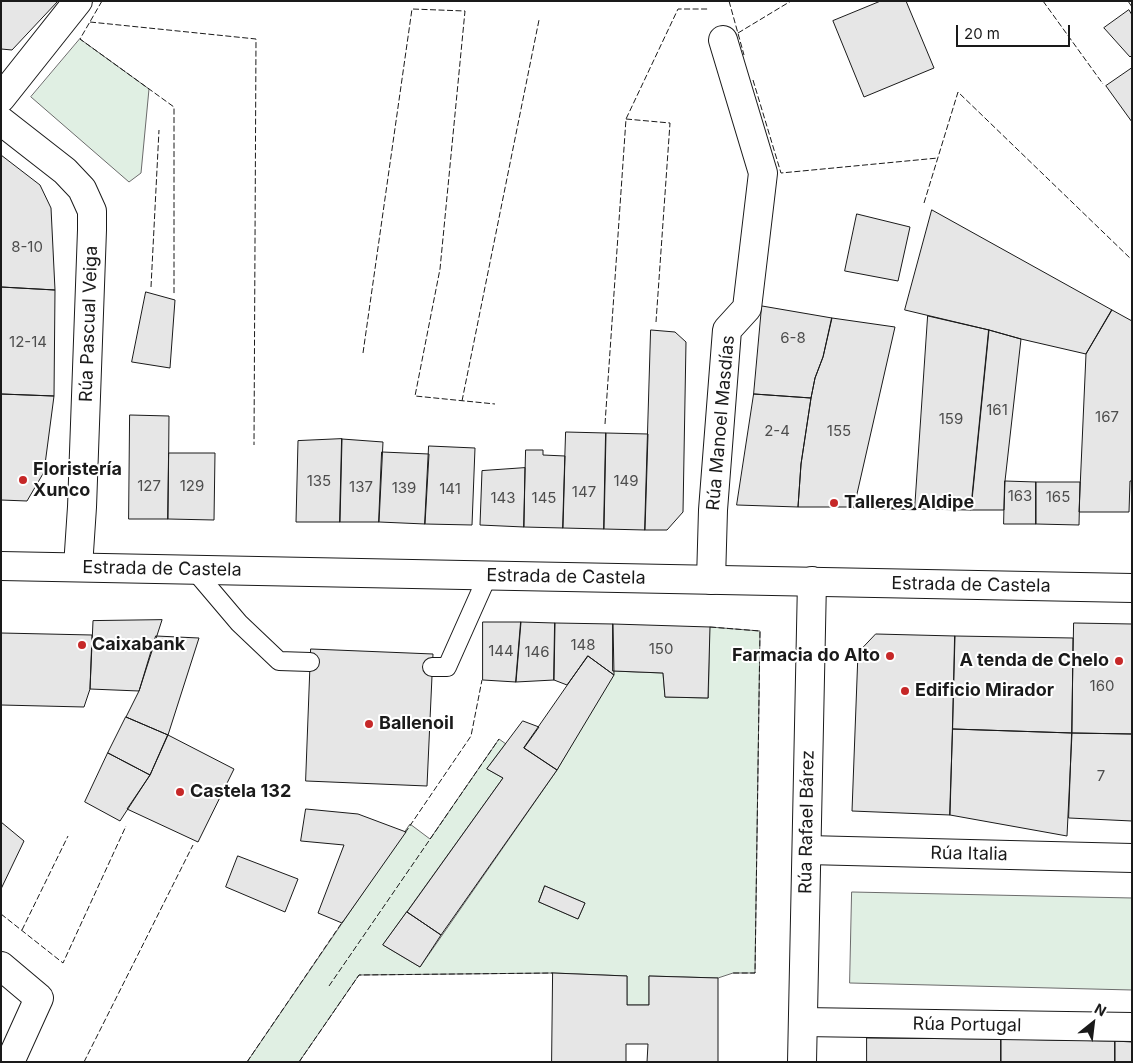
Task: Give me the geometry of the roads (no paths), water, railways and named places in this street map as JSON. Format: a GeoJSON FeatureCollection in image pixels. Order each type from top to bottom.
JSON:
{"type":"FeatureCollection","features":[{"type":"Feature","properties":{"kind":"street"},"geometry":{"type":"LineString","coordinates":[[1,98],[78,1]]}},
{"type":"Feature","properties":{"kind":"street","name":"Rúa Manoel Masdías"},"geometry":{"type":"LineString","coordinates":[[711,580],[713,510],[728,330],[747,308],[763,173],[723,40]]}},
{"type":"Feature","properties":{"kind":"street","name":"Rúa Pascual Veiga"},"geometry":{"type":"LineString","coordinates":[[1,121],[66,171],[82,188],[92,211],[78,568]]}},
{"type":"Feature","properties":{"kind":"street","name":"Estrada de Castela"},"geometry":{"type":"LineString","coordinates":[[1,566],[1132,588]]}},
{"type":"Feature","properties":{"kind":"street","name":"Rúa Rafael Bárez"},"geometry":{"type":"LineString","coordinates":[[802,1062],[812,582]]}},
{"type":"Feature","properties":{"kind":"street","name":"Rúa Italia"},"geometry":{"type":"LineString","coordinates":[[806,850],[1132,858]]}},
{"type":"Feature","properties":{"kind":"street"},"geometry":{"type":"LineString","coordinates":[[1,966],[39,998],[10,1062]]}},
{"type":"Feature","properties":{"kind":"street","name":"Rúa Portugal"},"geometry":{"type":"LineString","coordinates":[[803,1022],[1132,1027]]}},
{"type":"Feature","properties":{"kind":"lane"},"geometry":{"type":"LineString","coordinates":[[194,570],[239,622],[279,661],[310,662]]}},
{"type":"Feature","properties":{"kind":"lane"},"geometry":{"type":"LineString","coordinates":[[432,667],[447,667],[488,576]]}},
{"type":"Feature","properties":{"kind":"place","name":"Floristería Xunco"},"geometry":{"type":"Point","coordinates":[23,480]}},
{"type":"Feature","properties":{"kind":"place","name":"Talleres Aldipe"},"geometry":{"type":"Point","coordinates":[834,503]}},
{"type":"Feature","properties":{"kind":"place","name":"Caixabank"},"geometry":{"type":"Point","coordinates":[82,645]}},
{"type":"Feature","properties":{"kind":"place","name":"Farmacia do Alto"},"geometry":{"type":"Point","coordinates":[890,656]}},
{"type":"Feature","properties":{"kind":"place","name":"A tenda de Chelo"},"geometry":{"type":"Point","coordinates":[1119,661]}},
{"type":"Feature","properties":{"kind":"place","name":"Edificio Mirador"},"geometry":{"type":"Point","coordinates":[905,691]}},
{"type":"Feature","properties":{"kind":"place","name":"Ballenoil"},"geometry":{"type":"Point","coordinates":[369,724]}},
{"type":"Feature","properties":{"kind":"place","name":"Castela 132"},"geometry":{"type":"Point","coordinates":[180,792]}}]}
